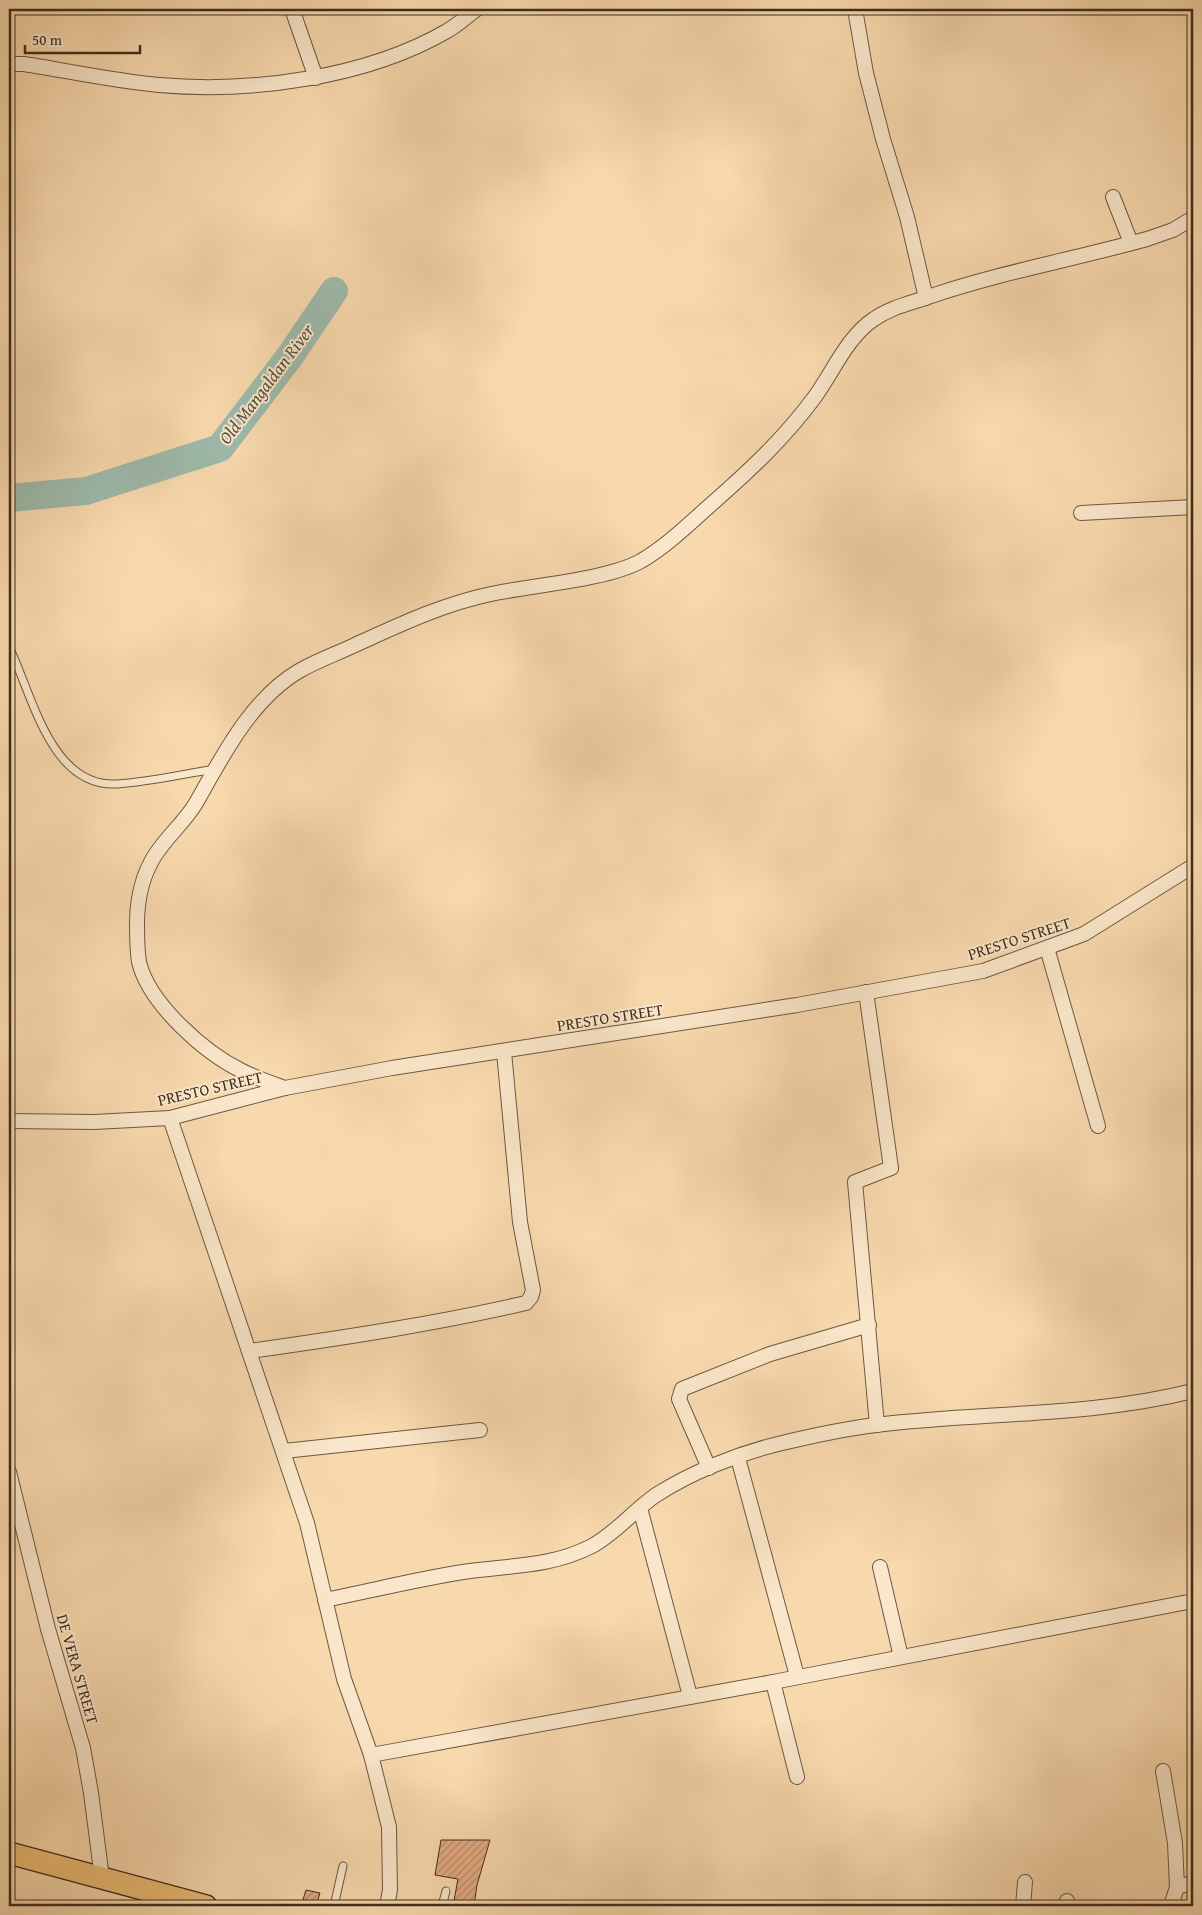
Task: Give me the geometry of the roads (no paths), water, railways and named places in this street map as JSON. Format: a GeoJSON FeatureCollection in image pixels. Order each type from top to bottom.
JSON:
{"type":"FeatureCollection","features":[{"type":"Feature","properties":{"kind":"main road"},"geometry":{"type":"LineString","coordinates":[[9,1853],[206,1906]]}},
{"type":"Feature","properties":{"kind":"street"},"geometry":{"type":"LineString","coordinates":[[292,9],[316,78]]}},
{"type":"Feature","properties":{"kind":"street"},"geometry":{"type":"LineString","coordinates":[[9,64],[24,64],[159,85],[238,86],[316,78],[413,48],[448,31],[478,9]]}},
{"type":"Feature","properties":{"kind":"street"},"geometry":{"type":"LineString","coordinates":[[855,9],[866,73],[883,139],[907,217],[926,298]]}},
{"type":"Feature","properties":{"kind":"street"},"geometry":{"type":"LineString","coordinates":[[1113,197],[1131,243]]}},
{"type":"Feature","properties":{"kind":"street"},"geometry":{"type":"LineString","coordinates":[[285,1088],[242,1071],[217,1056],[193,1037],[161,1004],[147,984],[140,963],[137,906],[149,865],[160,848],[186,820],[215,769],[258,708],[278,686],[299,671],[407,620],[440,608],[489,594],[614,570],[639,562],[690,524],[769,452],[813,400],[859,331],[876,318],[900,306],[960,286],[1131,243],[1173,230],[1193,218]]}},
{"type":"Feature","properties":{"kind":"street"},"geometry":{"type":"LineString","coordinates":[[1081,513],[1193,506]]}},
{"type":"Feature","properties":{"kind":"street","name":"PRESTO STREET"},"geometry":{"type":"LineString","coordinates":[[9,1121],[94,1122],[170,1118],[285,1088],[392,1068],[504,1052],[866,992],[983,970],[1084,934],[1193,866]]}},
{"type":"Feature","properties":{"kind":"street"},"geometry":{"type":"LineString","coordinates":[[1047,948],[1098,1126]]}},
{"type":"Feature","properties":{"kind":"street"},"geometry":{"type":"LineString","coordinates":[[866,992],[891,1168],[855,1182],[877,1425]]}},
{"type":"Feature","properties":{"kind":"street"},"geometry":{"type":"LineString","coordinates":[[250,1351],[425,1324],[491,1311],[526,1303],[530,1300],[533,1290],[520,1222],[504,1052]]}},
{"type":"Feature","properties":{"kind":"street"},"geometry":{"type":"LineString","coordinates":[[170,1118],[310,1531],[344,1679],[371,1754],[389,1827],[390,1890],[387,1906]]}},
{"type":"Feature","properties":{"kind":"street"},"geometry":{"type":"LineString","coordinates":[[709,1468],[679,1399],[682,1389],[770,1354],[869,1325]]}},
{"type":"Feature","properties":{"kind":"street"},"geometry":{"type":"LineString","coordinates":[[325,1600],[464,1572],[517,1568],[543,1563],[593,1545],[674,1484],[709,1468],[794,1440],[877,1425],[1123,1406],[1193,1391]]}},
{"type":"Feature","properties":{"kind":"street"},"geometry":{"type":"LineString","coordinates":[[284,1451],[480,1430]]}},
{"type":"Feature","properties":{"kind":"street"},"geometry":{"type":"LineString","coordinates":[[738,1458],[797,1676]]}},
{"type":"Feature","properties":{"kind":"street","name":"DE VERA STREET"},"geometry":{"type":"LineString","coordinates":[[9,1472],[48,1629],[82,1748],[92,1794],[102,1878]]}},
{"type":"Feature","properties":{"kind":"street"},"geometry":{"type":"LineString","coordinates":[[640,1508],[690,1696]]}},
{"type":"Feature","properties":{"kind":"street"},"geometry":{"type":"LineString","coordinates":[[880,1567],[901,1657]]}},
{"type":"Feature","properties":{"kind":"street"},"geometry":{"type":"LineString","coordinates":[[371,1754],[773,1682],[1193,1601]]}},
{"type":"Feature","properties":{"kind":"street"},"geometry":{"type":"LineString","coordinates":[[773,1682],[797,1777]]}},
{"type":"Feature","properties":{"kind":"street"},"geometry":{"type":"LineString","coordinates":[[1163,1771],[1175,1843],[1177,1887],[1171,1906]]}},
{"type":"Feature","properties":{"kind":"street"},"geometry":{"type":"LineString","coordinates":[[1023,1906],[1024,1882]]}},
{"type":"Feature","properties":{"kind":"street"},"geometry":{"type":"LineString","coordinates":[[1177,1887],[1193,1883]]}},
{"type":"Feature","properties":{"kind":"lane"},"geometry":{"type":"LineString","coordinates":[[9,647],[53,748],[73,770],[99,783],[116,784],[215,769]]}},
{"type":"Feature","properties":{"kind":"lane"},"geometry":{"type":"LineString","coordinates":[[334,1906],[344,1866]]}},
{"type":"Feature","properties":{"kind":"lane"},"geometry":{"type":"LineString","coordinates":[[442,1906],[446,1891]]}},
{"type":"Feature","properties":{"kind":"waterway","name":"Old Mangaldan River"},"geometry":{"type":"LineString","coordinates":[[9,498],[86,491],[220,448],[290,356],[334,291]]}}]}
